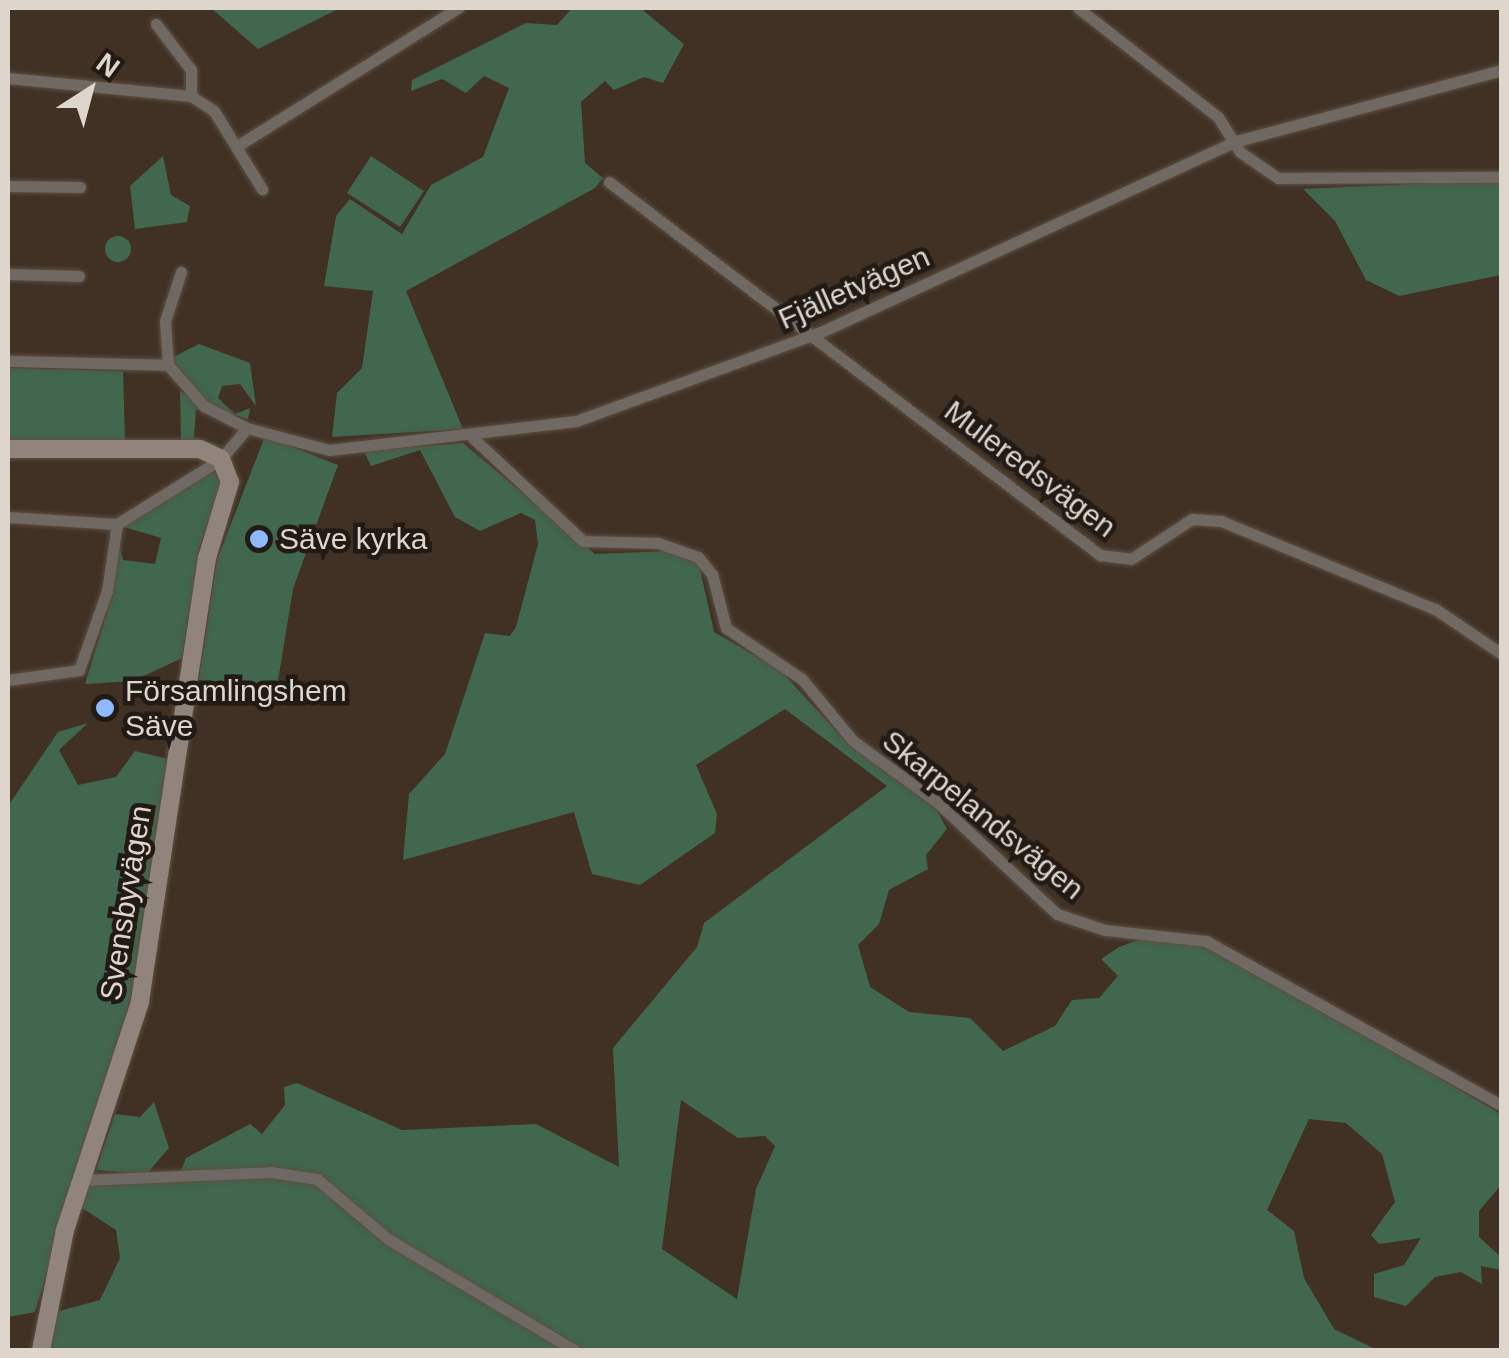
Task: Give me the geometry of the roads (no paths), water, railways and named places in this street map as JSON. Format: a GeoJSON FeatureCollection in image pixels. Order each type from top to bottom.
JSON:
{"type":"FeatureCollection","features":[{"type":"Feature","properties":{"kind":"street"},"geometry":{"type":"LineString","coordinates":[[237,146],[458,8]]}},
{"type":"Feature","properties":{"kind":"street"},"geometry":{"type":"LineString","coordinates":[[1078,8],[1237,141],[1260,166],[1300,182],[1502,177]]}},
{"type":"Feature","properties":{"kind":"street"},"geometry":{"type":"LineString","coordinates":[[156,24],[191,70],[190,96]]}},
{"type":"Feature","properties":{"kind":"street","name":"Fjälletvägen"},"geometry":{"type":"LineString","coordinates":[[168,364],[204,406],[247,428],[330,450],[473,438],[576,421],[811,336],[1237,141],[1502,70]]}},
{"type":"Feature","properties":{"kind":"street"},"geometry":{"type":"LineString","coordinates":[[8,78],[190,96],[237,146],[262,189]]}},
{"type":"Feature","properties":{"kind":"street","name":"Muleredsvägen"},"geometry":{"type":"LineString","coordinates":[[609,182],[1100,555],[1132,560],[1192,519],[1221,521],[1435,609],[1502,654]]}},
{"type":"Feature","properties":{"kind":"street"},"geometry":{"type":"LineString","coordinates":[[8,186],[80,187]]}},
{"type":"Feature","properties":{"kind":"street"},"geometry":{"type":"LineString","coordinates":[[8,361],[168,364],[165,321],[181,272]]}},
{"type":"Feature","properties":{"kind":"street"},"geometry":{"type":"LineString","coordinates":[[8,274],[79,276]]}},
{"type":"Feature","properties":{"kind":"street"},"geometry":{"type":"LineString","coordinates":[[8,517],[117,524],[221,459],[247,428]]}},
{"type":"Feature","properties":{"kind":"street","name":"Skarpelandsvägen"},"geometry":{"type":"LineString","coordinates":[[473,438],[590,544],[663,544],[702,560],[726,628],[802,680],[857,746],[938,803],[1065,918],[1206,941],[1502,1106]]}},
{"type":"Feature","properties":{"kind":"street"},"geometry":{"type":"LineString","coordinates":[[8,449],[194,448],[221,459]]}},
{"type":"Feature","properties":{"kind":"street","name":"Svensbyvägen"},"geometry":{"type":"LineString","coordinates":[[41,1350],[84,1180],[146,978],[208,558],[230,487],[221,459]]}},
{"type":"Feature","properties":{"kind":"street"},"geometry":{"type":"LineString","coordinates":[[8,680],[79,670],[107,591],[117,524]]}},
{"type":"Feature","properties":{"kind":"street"},"geometry":{"type":"LineString","coordinates":[[84,1180],[271,1172],[316,1178],[384,1236],[574,1350]]}},
{"type":"Feature","properties":{"kind":"place","name":"Säve kyrka"},"geometry":{"type":"Point","coordinates":[259,539]}},
{"type":"Feature","properties":{"kind":"place","name":"Församlingshem Säve"},"geometry":{"type":"Point","coordinates":[105,708]}}]}
